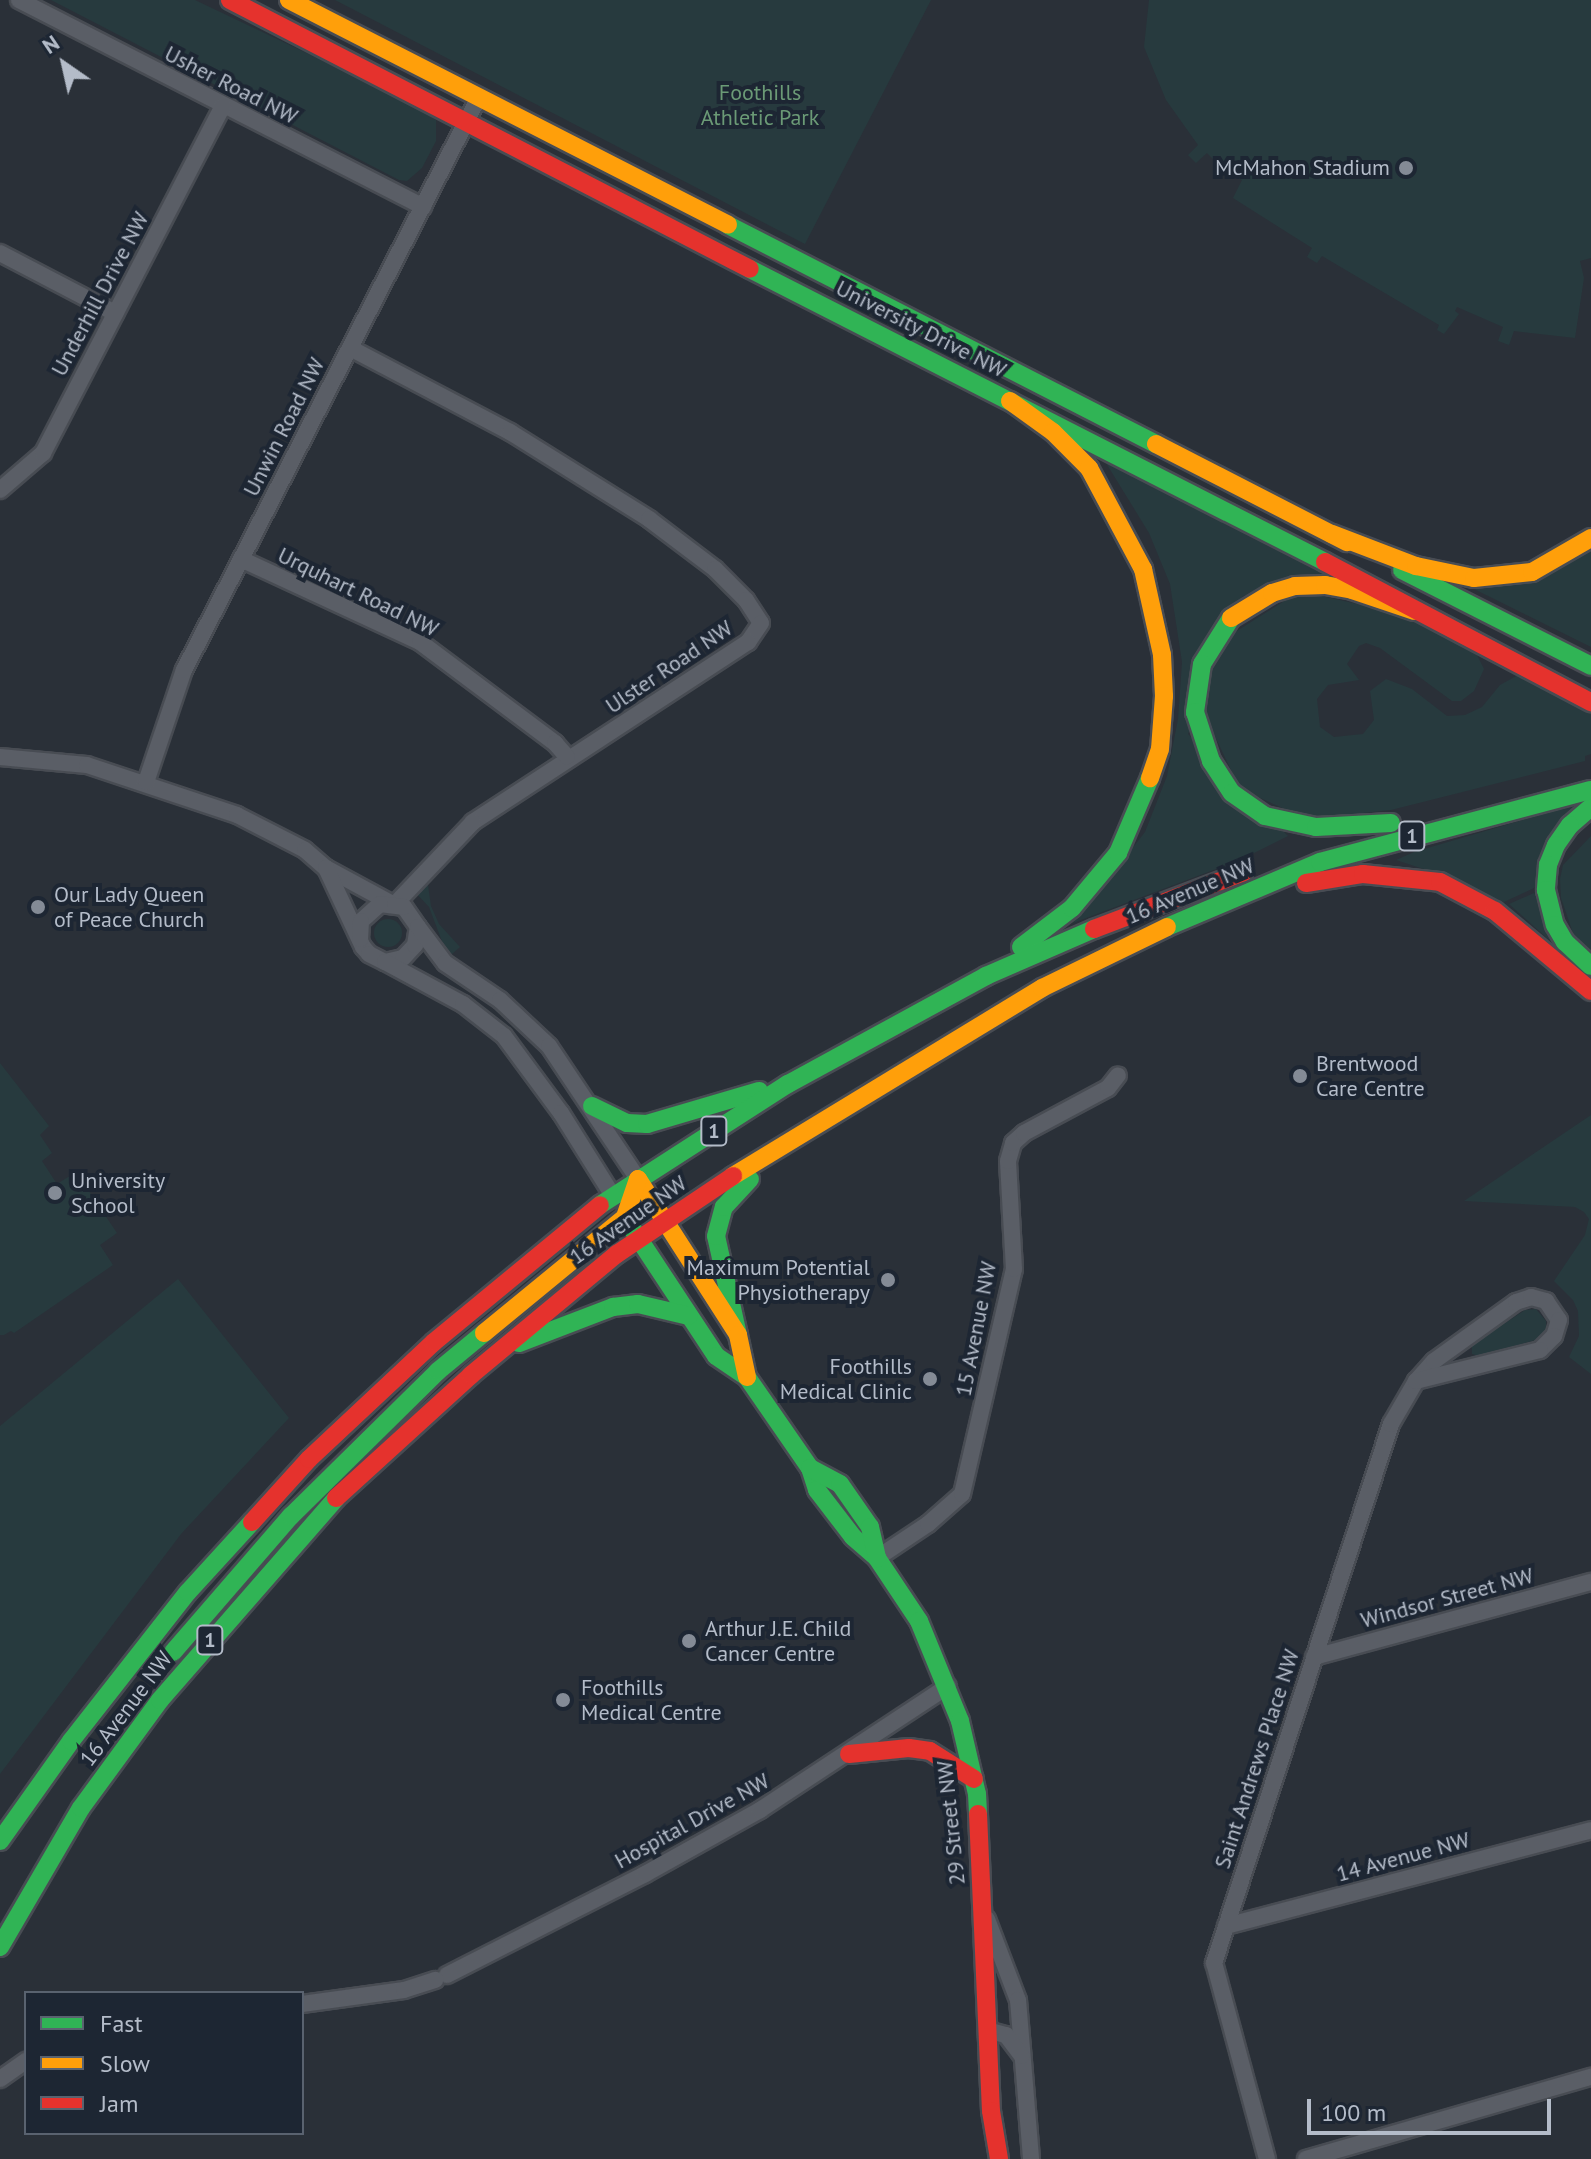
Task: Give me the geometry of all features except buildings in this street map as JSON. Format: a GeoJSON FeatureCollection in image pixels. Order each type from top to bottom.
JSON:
{"type":"FeatureCollection","features":[{"type":"Feature","properties":{"kind":"main road","name":"University Drive NW"},"geometry":{"type":"LineString","coordinates":[[230,0],[1591,702]]}},
{"type":"Feature","properties":{"kind":"main road","name":"University Drive NW"},"geometry":{"type":"LineString","coordinates":[[289,0],[1591,666]]}},
{"type":"Feature","properties":{"kind":"main road"},"geometry":{"type":"LineString","coordinates":[[986,976],[1072,908],[1118,853],[1151,780],[1160,749],[1164,696],[1162,655],[1153,604],[1143,569],[1119,520],[1089,468],[1053,432],[1010,401]]}},
{"type":"Feature","properties":{"kind":"main road"},"geometry":{"type":"LineString","coordinates":[[1332,534],[1416,566],[1474,578],[1532,572],[1591,538]]}},
{"type":"Feature","properties":{"kind":"main road","name":"16 Avenue NW"},"geometry":{"type":"LineString","coordinates":[[0,1841],[71,1741],[188,1592],[309,1459],[434,1342],[613,1196],[788,1084],[986,976],[1180,895],[1398,821],[1316,827],[1279,820],[1251,809],[1232,793],[1211,761],[1200,736],[1195,712],[1196,688],[1202,664],[1232,617],[1272,593],[1295,586],[1325,585],[1352,590],[1414,611]]}},
{"type":"Feature","properties":{"kind":"main road","name":"16 Avenue NW"},"geometry":{"type":"LineString","coordinates":[[0,1947],[81,1808],[160,1700],[285,1553],[340,1493],[471,1375],[538,1316],[638,1239],[782,1143],[1042,988],[1116,949],[1320,862],[1591,790]]}},
{"type":"Feature","properties":{"kind":"main road"},"geometry":{"type":"LineString","coordinates":[[1591,807],[1570,825],[1556,845],[1548,865],[1546,890],[1555,925],[1565,942],[1591,966]]}},
{"type":"Feature","properties":{"kind":"main road"},"geometry":{"type":"LineString","coordinates":[[1237,896],[1363,874],[1440,882],[1495,911],[1591,991]]}},
{"type":"Feature","properties":{"kind":"main road"},"geometry":{"type":"LineString","coordinates":[[592,1106],[627,1123],[647,1124],[788,1084]]}},
{"type":"Feature","properties":{"kind":"main road"},"geometry":{"type":"LineString","coordinates":[[738,1335],[719,1256],[718,1223],[724,1207],[782,1143]]}},
{"type":"Feature","properties":{"kind":"main road"},"geometry":{"type":"LineString","coordinates":[[162,1665],[291,1516],[438,1371],[625,1217],[638,1179]]}},
{"type":"Feature","properties":{"kind":"main road","name":"29 Street NW"},"geometry":{"type":"LineString","coordinates":[[638,1179],[738,1335],[747,1377]]}},
{"type":"Feature","properties":{"kind":"main road","name":"29 Street NW"},"geometry":{"type":"LineString","coordinates":[[613,1196],[716,1356],[747,1377],[810,1468],[840,1484],[870,1527],[877,1558],[919,1621],[948,1686],[974,1779],[984,1914],[991,2111],[999,2159]]}},
{"type":"Feature","properties":{"kind":"main road"},"geometry":{"type":"LineString","coordinates":[[471,1375],[519,1343],[613,1307],[638,1304],[689,1316]]}},
{"type":"Feature","properties":{"kind":"main road"},"geometry":{"type":"LineString","coordinates":[[81,1808],[103,1757],[145,1690]]}},
{"type":"Feature","properties":{"kind":"main road"},"geometry":{"type":"LineString","coordinates":[[849,1754],[909,1748],[930,1751],[974,1779]]}},
{"type":"Feature","properties":{"kind":"street","name":"Usher Road NW"},"geometry":{"type":"LineString","coordinates":[[19,0],[423,207]]}},
{"type":"Feature","properties":{"kind":"street","name":"Unwin Road NW"},"geometry":{"type":"LineString","coordinates":[[146,782],[184,670],[478,99]]}},
{"type":"Feature","properties":{"kind":"street","name":"Underhill Drive NW"},"geometry":{"type":"LineString","coordinates":[[0,490],[43,453],[223,106]]}},
{"type":"Feature","properties":{"kind":"street"},"geometry":{"type":"LineString","coordinates":[[0,253],[115,313]]}},
{"type":"Feature","properties":{"kind":"street","name":"Ulster Road NW"},"geometry":{"type":"LineString","coordinates":[[350,348],[510,432],[649,519],[715,569],[746,600],[761,623],[748,642],[591,746],[567,757],[473,822],[393,903]]}},
{"type":"Feature","properties":{"kind":"street","name":"Urquhart Road NW"},"geometry":{"type":"LineString","coordinates":[[241,559],[420,642],[555,743],[567,757]]}},
{"type":"Feature","properties":{"kind":"street"},"geometry":{"type":"LineString","coordinates":[[0,757],[87,765],[146,782],[237,815],[305,850],[326,868],[411,912],[418,927],[445,963],[519,1016],[549,1046],[638,1179]]}},
{"type":"Feature","properties":{"kind":"street"},"geometry":{"type":"LineString","coordinates":[[326,868],[369,954],[463,1004],[504,1036],[561,1113],[613,1196]]}},
{"type":"Feature","properties":{"kind":"street"},"geometry":{"type":"LineString","coordinates":[[360,939],[366,914],[393,903]]}},
{"type":"Feature","properties":{"kind":"street"},"geometry":{"type":"LineString","coordinates":[[385,962],[410,953],[418,927]]}},
{"type":"Feature","properties":{"kind":"street","name":"15 Avenue NW"},"geometry":{"type":"LineString","coordinates":[[877,1558],[938,1516],[962,1494],[1014,1269],[1008,1161],[1013,1143],[1024,1133],[1108,1088],[1118,1075]]}},
{"type":"Feature","properties":{"kind":"street","name":"Saint Andrews Place NW"},"geometry":{"type":"LineString","coordinates":[[1267,2159],[1214,1963],[1391,1424],[1416,1381],[1434,1361],[1516,1302],[1531,1297],[1546,1301],[1559,1320],[1554,1336],[1540,1350],[1416,1381]]}},
{"type":"Feature","properties":{"kind":"street","name":"Windsor Street NW"},"geometry":{"type":"LineString","coordinates":[[1314,1657],[1591,1582]]}},
{"type":"Feature","properties":{"kind":"street","name":"Hospital Drive NW"},"geometry":{"type":"LineString","coordinates":[[304,2004],[404,1990],[441,1977],[645,1874],[760,1810],[948,1686]]}},
{"type":"Feature","properties":{"kind":"street","name":"14 Avenue NW"},"geometry":{"type":"LineString","coordinates":[[1226,1926],[1591,1830]]}},
{"type":"Feature","properties":{"kind":"street","name":"29 Street NW"},"geometry":{"type":"LineString","coordinates":[[984,1914],[1018,2000],[1031,2159]]}},
{"type":"Feature","properties":{"kind":"street"},"geometry":{"type":"LineString","coordinates":[[987,2030],[1006,2035],[1023,2058]]}},
{"type":"Feature","properties":{"kind":"street"},"geometry":{"type":"LineString","coordinates":[[0,2079],[24,2062]]}},
{"type":"Feature","properties":{"kind":"street"},"geometry":{"type":"LineString","coordinates":[[1306,2159],[1591,2077]]}},
{"type":"Feature","properties":{"kind":"green space"},"geometry":{"type":"Polygon","coordinates":[[[51,0],[195,0],[424,109],[436,120],[436,141],[422,168],[407,181],[399,180],[51,0]]]}},
{"type":"Feature","properties":{"kind":"green space","name":"Foothills Athletic Park"},"geometry":{"type":"Polygon","coordinates":[[[335,0],[931,0],[805,244],[335,0]]]}},
{"type":"Feature","properties":{"kind":"green space","name":"McMahon Stadium"},"geometry":{"type":"Polygon","coordinates":[[[1149,0],[1591,0],[1591,258],[1580,261],[1584,278],[1575,338],[1514,331],[1509,345],[1498,341],[1503,327],[1457,307],[1455,311],[1459,314],[1444,334],[1437,330],[1439,325],[1322,256],[1317,263],[1307,257],[1312,248],[1233,198],[1242,180],[1227,173],[1207,153],[1196,163],[1188,155],[1198,145],[1166,100],[1144,47],[1149,0]]]}},
{"type":"Feature","properties":{"kind":"green space"},"geometry":{"type":"Polygon","coordinates":[[[1106,463],[1335,575],[1243,596],[1188,734],[1288,836],[1240,860],[1073,923],[1145,832],[1167,776],[1178,719],[1182,662],[1170,584],[1149,533],[1106,463]]]}},
{"type":"Feature","properties":{"kind":"green space"},"geometry":{"type":"Polygon","coordinates":[[[1591,548],[1591,647],[1470,587],[1591,548]]]}},
{"type":"Feature","properties":{"kind":"green space"},"geometry":{"type":"Polygon","coordinates":[[[1300,591],[1397,613],[1476,653],[1484,669],[1474,691],[1461,701],[1452,701],[1380,648],[1366,643],[1359,646],[1347,664],[1359,680],[1328,685],[1317,699],[1320,727],[1334,737],[1363,734],[1374,720],[1370,691],[1386,679],[1412,689],[1447,716],[1465,715],[1482,707],[1500,685],[1518,675],[1591,709],[1591,754],[1585,756],[1585,761],[1391,810],[1307,819],[1240,789],[1201,707],[1221,641],[1300,591]]]}},
{"type":"Feature","properties":{"kind":"green space"},"geometry":{"type":"Polygon","coordinates":[[[1580,803],[1534,888],[1504,902],[1445,876],[1396,860],[1414,852],[1580,803]]]}},
{"type":"Feature","properties":{"kind":"green space"},"geometry":{"type":"Polygon","coordinates":[[[1591,836],[1591,956],[1576,942],[1561,898],[1560,879],[1563,865],[1591,836]]]}},
{"type":"Feature","properties":{"kind":"green space"},"geometry":{"type":"Polygon","coordinates":[[[422,885],[428,885],[431,906],[439,924],[460,947],[452,954],[446,952],[429,907],[415,892],[422,885]]]}},
{"type":"Feature","properties":{"kind":"green space"},"geometry":{"type":"Polygon","coordinates":[[[1534,893],[1567,956],[1509,904],[1534,893]]]}},
{"type":"Feature","properties":{"kind":"green space"},"geometry":{"type":"Polygon","coordinates":[[[388,919],[398,923],[402,933],[398,943],[388,947],[378,943],[374,933],[378,923],[388,919]]]}},
{"type":"Feature","properties":{"kind":"green space"},"geometry":{"type":"Polygon","coordinates":[[[0,1063],[49,1126],[40,1135],[52,1153],[42,1161],[57,1184],[76,1172],[117,1233],[100,1245],[113,1265],[14,1333],[11,1331],[4,1335],[0,1335],[0,1063]]]}},
{"type":"Feature","properties":{"kind":"green space"},"geometry":{"type":"Polygon","coordinates":[[[1591,1115],[1591,1374],[1569,1357],[1579,1336],[1578,1311],[1573,1300],[1554,1281],[1585,1235],[1589,1219],[1584,1212],[1575,1207],[1464,1201],[1591,1115]]]}},
{"type":"Feature","properties":{"kind":"green space"},"geometry":{"type":"Polygon","coordinates":[[[178,1279],[289,1418],[181,1534],[0,1774],[0,1426],[178,1279]]]}},
{"type":"Feature","properties":{"kind":"green space"},"geometry":{"type":"Polygon","coordinates":[[[1536,1309],[1546,1321],[1546,1331],[1539,1339],[1479,1356],[1472,1354],[1472,1345],[1525,1310],[1536,1309]]]}},
{"type":"Feature","properties":{"kind":"traffic: fast"},"geometry":{"type":"LineString","coordinates":[[728,225],[1156,444]]}},
{"type":"Feature","properties":{"kind":"traffic: fast"},"geometry":{"type":"LineString","coordinates":[[750,269],[1325,562]]}},
{"type":"Feature","properties":{"kind":"traffic: fast"},"geometry":{"type":"LineString","coordinates":[[1402,570],[1591,666]]}},
{"type":"Feature","properties":{"kind":"traffic: fast"},"geometry":{"type":"LineString","coordinates":[[1231,618],[1202,664],[1195,712],[1211,761],[1232,793],[1265,816],[1316,827],[1391,823]]}},
{"type":"Feature","properties":{"kind":"traffic: fast"},"geometry":{"type":"LineString","coordinates":[[1021,947],[1072,908],[1118,853],[1150,778]]}},
{"type":"Feature","properties":{"kind":"traffic: fast"},"geometry":{"type":"LineString","coordinates":[[1167,927],[1320,862],[1591,790]]}},
{"type":"Feature","properties":{"kind":"traffic: fast"},"geometry":{"type":"LineString","coordinates":[[1591,807],[1570,825],[1556,845],[1548,865],[1546,890],[1555,925],[1565,942],[1591,966]]}},
{"type":"Feature","properties":{"kind":"traffic: fast"},"geometry":{"type":"LineString","coordinates":[[600,1205],[788,1084],[986,976],[1094,929]]}},
{"type":"Feature","properties":{"kind":"traffic: fast"},"geometry":{"type":"LineString","coordinates":[[592,1106],[627,1123],[647,1124],[759,1091]]}},
{"type":"Feature","properties":{"kind":"traffic: fast"},"geometry":{"type":"LineString","coordinates":[[738,1335],[716,1236],[724,1207],[750,1179]]}},
{"type":"Feature","properties":{"kind":"traffic: fast"},"geometry":{"type":"LineString","coordinates":[[631,1227],[716,1356],[747,1377],[810,1468],[817,1490],[853,1537],[877,1558],[919,1621],[960,1721],[977,1794],[978,1814]]}},
{"type":"Feature","properties":{"kind":"traffic: fast"},"geometry":{"type":"LineString","coordinates":[[519,1343],[613,1307],[638,1304],[689,1316]]}},
{"type":"Feature","properties":{"kind":"traffic: fast"},"geometry":{"type":"LineString","coordinates":[[173,1652],[291,1516],[438,1371],[484,1333]]}},
{"type":"Feature","properties":{"kind":"traffic: fast"},"geometry":{"type":"LineString","coordinates":[[810,1468],[840,1484],[870,1527],[877,1558]]}},
{"type":"Feature","properties":{"kind":"traffic: fast"},"geometry":{"type":"LineString","coordinates":[[0,1947],[81,1808],[160,1700],[336,1498]]}},
{"type":"Feature","properties":{"kind":"traffic: fast"},"geometry":{"type":"LineString","coordinates":[[0,1841],[71,1741],[188,1592],[252,1522]]}},
{"type":"Feature","properties":{"kind":"traffic: slow"},"geometry":{"type":"LineString","coordinates":[[289,0],[728,225]]}},
{"type":"Feature","properties":{"kind":"traffic: slow"},"geometry":{"type":"LineString","coordinates":[[1010,401],[1053,432],[1089,468],[1143,569],[1162,655],[1164,696],[1160,749],[1150,778]]}},
{"type":"Feature","properties":{"kind":"traffic: slow"},"geometry":{"type":"LineString","coordinates":[[1156,444],[1347,542]]}},
{"type":"Feature","properties":{"kind":"traffic: slow"},"geometry":{"type":"LineString","coordinates":[[1332,534],[1416,566],[1474,578],[1532,572],[1591,538]]}},
{"type":"Feature","properties":{"kind":"traffic: slow"},"geometry":{"type":"LineString","coordinates":[[1231,618],[1272,593],[1295,586],[1325,585],[1352,590],[1414,611]]}},
{"type":"Feature","properties":{"kind":"traffic: slow"},"geometry":{"type":"LineString","coordinates":[[733,1176],[1042,988],[1167,927]]}},
{"type":"Feature","properties":{"kind":"traffic: slow"},"geometry":{"type":"LineString","coordinates":[[638,1179],[738,1335],[747,1377]]}},
{"type":"Feature","properties":{"kind":"traffic: slow"},"geometry":{"type":"LineString","coordinates":[[484,1333],[625,1217],[638,1179]]}},
{"type":"Feature","properties":{"kind":"traffic: jam"},"geometry":{"type":"LineString","coordinates":[[230,0],[750,269]]}},
{"type":"Feature","properties":{"kind":"traffic: jam"},"geometry":{"type":"LineString","coordinates":[[1325,562],[1591,702]]}},
{"type":"Feature","properties":{"kind":"traffic: jam"},"geometry":{"type":"LineString","coordinates":[[1094,929],[1244,872]]}},
{"type":"Feature","properties":{"kind":"traffic: jam"},"geometry":{"type":"LineString","coordinates":[[1306,883],[1363,874],[1440,882],[1495,911],[1591,991]]}},
{"type":"Feature","properties":{"kind":"traffic: jam"},"geometry":{"type":"LineString","coordinates":[[336,1498],[471,1375],[617,1254],[733,1176]]}},
{"type":"Feature","properties":{"kind":"traffic: jam"},"geometry":{"type":"LineString","coordinates":[[252,1522],[309,1459],[434,1342],[600,1205]]}},
{"type":"Feature","properties":{"kind":"traffic: jam"},"geometry":{"type":"LineString","coordinates":[[849,1754],[909,1748],[930,1751],[974,1779]]}},
{"type":"Feature","properties":{"kind":"traffic: jam"},"geometry":{"type":"LineString","coordinates":[[978,1814],[991,2111],[999,2159]]}},
{"type":"Feature","properties":{"kind":"place","name":"McMahon Stadium"},"geometry":{"type":"Point","coordinates":[1406,168]}},
{"type":"Feature","properties":{"kind":"place","name":"Our Lady Queen of Peace Church"},"geometry":{"type":"Point","coordinates":[38,907]}},
{"type":"Feature","properties":{"kind":"place","name":"Brentwood Care Centre"},"geometry":{"type":"Point","coordinates":[1300,1076]}},
{"type":"Feature","properties":{"kind":"place","name":"University School"},"geometry":{"type":"Point","coordinates":[55,1193]}},
{"type":"Feature","properties":{"kind":"place","name":"Maximum Potential Physiotherapy"},"geometry":{"type":"Point","coordinates":[888,1280]}},
{"type":"Feature","properties":{"kind":"place","name":"Foothills Medical Clinic"},"geometry":{"type":"Point","coordinates":[930,1379]}},
{"type":"Feature","properties":{"kind":"place","name":"Arthur J.E. Child Cancer Centre"},"geometry":{"type":"Point","coordinates":[689,1641]}},
{"type":"Feature","properties":{"kind":"place","name":"Foothills Medical Centre"},"geometry":{"type":"Point","coordinates":[563,1700]}}]}
